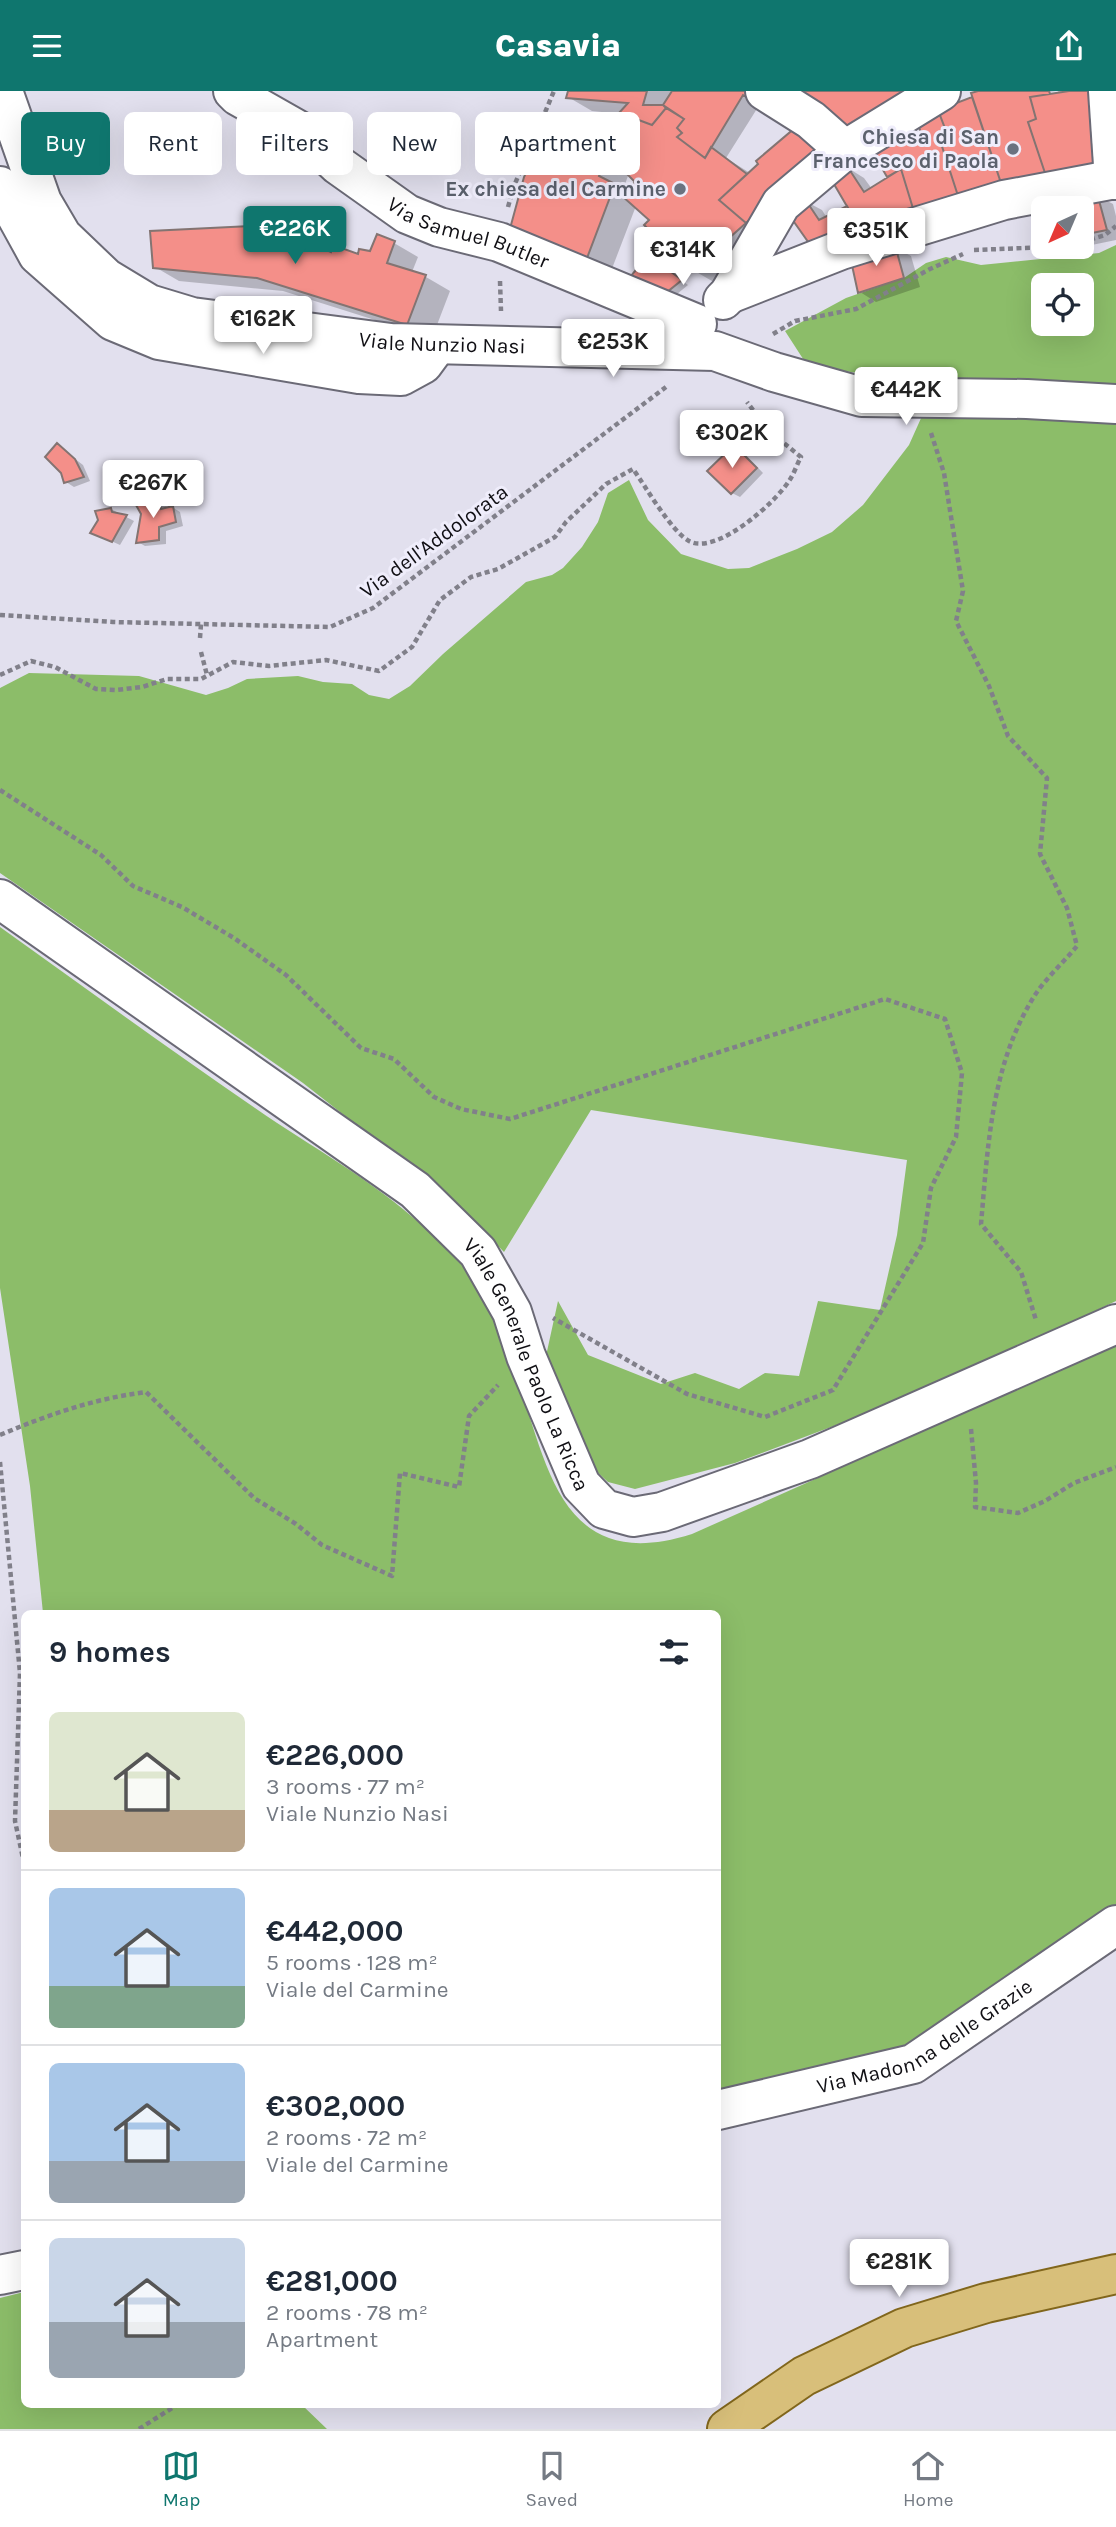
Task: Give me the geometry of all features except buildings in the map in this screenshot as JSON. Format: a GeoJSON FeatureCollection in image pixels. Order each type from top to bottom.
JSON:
{"type":"FeatureCollection","features":[{"type":"Feature","properties":{"kind":"main road"},"geometry":{"type":"LineString","coordinates":[[727,2429],[804,2376],[904,2328],[986,2303],[1116,2274]]}},
{"type":"Feature","properties":{"kind":"street","name":"Viale Nunzio Nasi"},"geometry":{"type":"LineString","coordinates":[[3,91],[42,202],[62,236],[106,278],[149,304],[192,317],[391,343],[689,353]]}},
{"type":"Feature","properties":{"kind":"street","name":"Via Samuel Butler"},"geometry":{"type":"LineString","coordinates":[[233,91],[305,134],[346,171],[407,213],[439,227],[499,242],[648,306],[689,353],[763,369],[862,397],[1027,399],[1116,404]]}},
{"type":"Feature","properties":{"kind":"street"},"geometry":{"type":"LineString","coordinates":[[765,91],[811,120],[845,150]]}},
{"type":"Feature","properties":{"kind":"street"},"geometry":{"type":"LineString","coordinates":[[689,353],[729,294],[781,204],[845,150],[941,91]]}},
{"type":"Feature","properties":{"kind":"street"},"geometry":{"type":"LineString","coordinates":[[729,294],[841,250],[1004,200],[1115,179],[1108,91]]}},
{"type":"Feature","properties":{"kind":"street"},"geometry":{"type":"LineString","coordinates":[[0,186],[38,255],[113,321],[159,340],[359,375],[401,376],[423,363],[437,345]]}},
{"type":"Feature","properties":{"kind":"street","name":"Viale Generale Paolo La Ricca"},"geometry":{"type":"LineString","coordinates":[[0,899],[415,1190],[478,1252],[512,1313],[526,1356],[581,1485],[604,1509],[633,1517],[662,1512],[810,1459],[1116,1324]]}},
{"type":"Feature","properties":{"kind":"street","name":"Via Madonna delle Grazie"},"geometry":{"type":"LineString","coordinates":[[721,2109],[913,2064],[1116,1925]]}},
{"type":"Feature","properties":{"kind":"street"},"geometry":{"type":"LineString","coordinates":[[0,2275],[21,2271]]}},
{"type":"Feature","properties":{"kind":"path"},"geometry":{"type":"LineString","coordinates":[[1094,238],[1105,235],[1116,226]]}},
{"type":"Feature","properties":{"kind":"path"},"geometry":{"type":"LineString","coordinates":[[0,675],[31,661],[55,667],[96,689],[117,690],[142,687],[167,678],[201,679],[233,662],[269,666],[326,660],[379,671],[412,647],[440,600],[471,577],[498,569],[555,537],[566,522],[606,484],[619,474],[633,469],[676,531],[691,543],[704,544],[732,534],[769,503],[789,481],[801,457],[769,431],[742,394],[751,378],[763,369],[774,333],[795,321],[856,309],[970,251],[1031,247]]}},
{"type":"Feature","properties":{"kind":"path","name":"Via dell'Addolorata"},"geometry":{"type":"LineString","coordinates":[[0,615],[113,622],[330,627],[373,608],[689,353]]}},
{"type":"Feature","properties":{"kind":"path"},"geometry":{"type":"LineString","coordinates":[[920,397],[944,473],[963,591],[956,621],[989,685],[1008,736],[1047,778],[1040,854],[1067,908],[1077,946],[1035,995],[1004,1056],[988,1138],[981,1224],[1021,1272],[1046,1355]]}},
{"type":"Feature","properties":{"kind":"path"},"geometry":{"type":"LineString","coordinates":[[200,639],[201,624]]}},
{"type":"Feature","properties":{"kind":"path"},"geometry":{"type":"LineString","coordinates":[[201,652],[207,675]]}},
{"type":"Feature","properties":{"kind":"path"},"geometry":{"type":"LineString","coordinates":[[0,790],[101,855],[133,886],[182,907],[234,939],[285,975],[361,1048],[394,1059],[434,1097],[461,1109],[510,1119],[885,999],[945,1019],[962,1073],[957,1137],[931,1188],[923,1243],[833,1390],[765,1417],[687,1394],[540,1310],[512,1313]]}},
{"type":"Feature","properties":{"kind":"path"},"geometry":{"type":"LineString","coordinates":[[964,1391],[973,1438],[975,1507],[1018,1513],[1045,1501],[1074,1483],[1116,1467]]}},
{"type":"Feature","properties":{"kind":"path"},"geometry":{"type":"LineString","coordinates":[[0,1435],[49,1414],[105,1398],[146,1392],[254,1498],[296,1524],[322,1545],[392,1576],[400,1473],[459,1487],[469,1416]]}},
{"type":"Feature","properties":{"kind":"path"},"geometry":{"type":"LineString","coordinates":[[0,1462],[20,1673],[16,1821],[21,1847]]}},
{"type":"Feature","properties":{"kind":"path"},"geometry":{"type":"LineString","coordinates":[[139,2429],[172,2408]]}},
{"type":"Feature","properties":{"kind":"green space"},"geometry":{"type":"Polygon","coordinates":[[[1116,245],[1116,389],[920,383],[807,365],[785,331],[846,298],[904,278],[926,263],[946,257],[981,265],[1040,259],[1094,259],[1094,254],[1116,245]]]}},
{"type":"Feature","properties":{"kind":"green space"},"geometry":{"type":"Polygon","coordinates":[[[922,416],[1021,416],[1116,422],[1116,1301],[1021,1346],[839,1424],[735,1463],[635,1489],[608,1482],[584,1454],[546,1356],[558,1301],[588,1355],[661,1384],[695,1373],[739,1389],[765,1373],[799,1376],[818,1301],[880,1310],[897,1235],[907,1160],[591,1110],[504,1252],[455,1202],[303,1083],[0,873],[0,688],[29,673],[139,676],[206,695],[247,679],[298,676],[323,682],[352,684],[369,695],[389,699],[410,686],[526,582],[552,575],[563,568],[582,547],[598,522],[608,493],[629,480],[648,520],[681,554],[728,569],[749,568],[832,532],[863,505],[909,445],[922,416]]]}},
{"type":"Feature","properties":{"kind":"green space"},"geometry":{"type":"Polygon","coordinates":[[[0,927],[223,1086],[363,1179],[446,1246],[465,1268],[495,1324],[515,1370],[554,1482],[570,1508],[590,1528],[616,1540],[650,1543],[692,1534],[1116,1345],[1116,1910],[903,2051],[721,2093],[721,1610],[43,1610],[30,1486],[0,1288],[0,927]]]}},
{"type":"Feature","properties":{"kind":"green space"},"geometry":{"type":"Polygon","coordinates":[[[21,2293],[21,2408],[305,2408],[327,2429],[0,2429],[0,2298],[21,2293]]]}},
{"type":"Feature","properties":{"kind":"place","name":"Chiesa di San Francesco di Paola"},"geometry":{"type":"Point","coordinates":[1013,149]}},
{"type":"Feature","properties":{"kind":"place","name":"Ex chiesa del Carmine"},"geometry":{"type":"Point","coordinates":[680,189]}}]}
